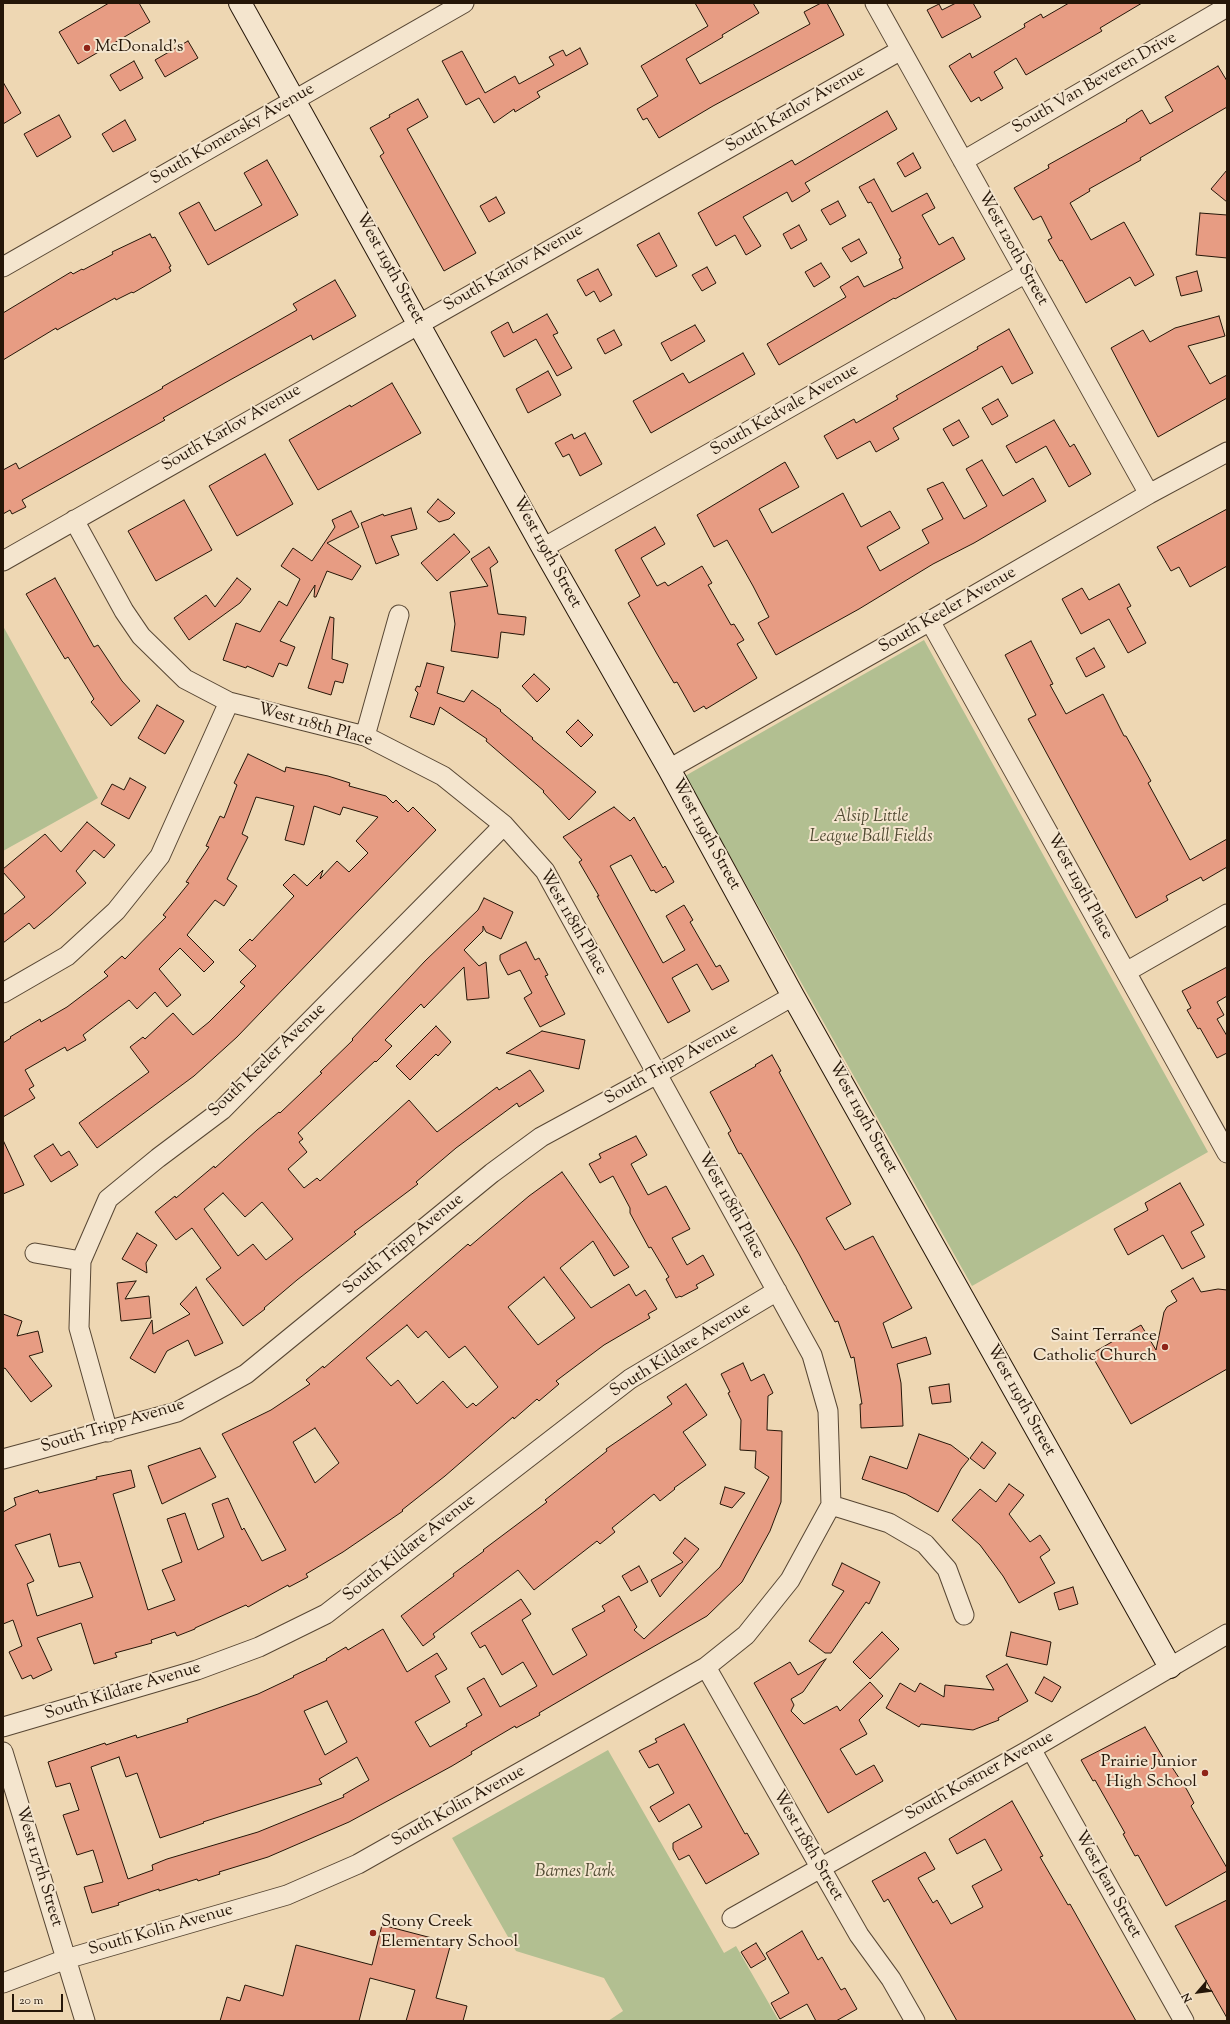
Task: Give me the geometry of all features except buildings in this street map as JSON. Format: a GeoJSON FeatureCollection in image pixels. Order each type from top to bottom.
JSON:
{"type":"FeatureCollection","features":[{"type":"Feature","properties":{"kind":"street","name":"West 119th Street"},"geometry":{"type":"LineString","coordinates":[[240,3],[543,548],[670,769],[793,996],[1170,1667]]}},
{"type":"Feature","properties":{"kind":"street","name":"South Komensky Avenue"},"geometry":{"type":"LineString","coordinates":[[3,266],[464,3]]}},
{"type":"Feature","properties":{"kind":"street","name":"West 120th Street"},"geometry":{"type":"LineString","coordinates":[[875,3],[1149,494]]}},
{"type":"Feature","properties":{"kind":"street","name":"South Van Beveren Drive"},"geometry":{"type":"LineString","coordinates":[[963,161],[1227,7]]}},
{"type":"Feature","properties":{"kind":"street","name":"South Karlov Avenue"},"geometry":{"type":"LineString","coordinates":[[3,561],[901,50]]}},
{"type":"Feature","properties":{"kind":"street","name":"South Kedvale Avenue"},"geometry":{"type":"LineString","coordinates":[[543,548],[1026,273]]}},
{"type":"Feature","properties":{"kind":"street","name":"South Keeler Avenue"},"geometry":{"type":"LineString","coordinates":[[670,769],[930,622],[1149,494],[1227,452]]}},
{"type":"Feature","properties":{"kind":"street","name":"West 118th Place"},"geometry":{"type":"LineString","coordinates":[[74,520],[124,610],[141,636],[185,679],[230,702],[365,736],[443,776],[504,824],[544,871],[812,1355],[828,1411],[831,1505]]}},
{"type":"Feature","properties":{"kind":"street"},"geometry":{"type":"LineString","coordinates":[[365,736],[399,615]]}},
{"type":"Feature","properties":{"kind":"street","name":"West 119th Place"},"geometry":{"type":"LineString","coordinates":[[930,622],[1227,1153]]}},
{"type":"Feature","properties":{"kind":"street"},"geometry":{"type":"LineString","coordinates":[[3,993],[67,956],[116,912],[160,856],[230,702]]}},
{"type":"Feature","properties":{"kind":"street","name":"South Keeler Avenue"},"geometry":{"type":"LineString","coordinates":[[108,1432],[79,1328],[81,1261],[108,1199],[158,1158],[222,1110],[504,824]]}},
{"type":"Feature","properties":{"kind":"street"},"geometry":{"type":"LineString","coordinates":[[1126,972],[1227,914]]}},
{"type":"Feature","properties":{"kind":"street","name":"South Tripp Avenue"},"geometry":{"type":"LineString","coordinates":[[3,1459],[108,1432],[177,1412],[246,1374],[492,1173],[535,1142],[793,996]]}},
{"type":"Feature","properties":{"kind":"street"},"geometry":{"type":"LineString","coordinates":[[35,1253],[81,1261]]}},
{"type":"Feature","properties":{"kind":"street","name":"South Kildare Avenue"},"geometry":{"type":"LineString","coordinates":[[3,1728],[197,1670],[259,1647],[326,1614],[630,1379],[777,1291]]}},
{"type":"Feature","properties":{"kind":"street"},"geometry":{"type":"LineString","coordinates":[[831,1505],[889,1523],[925,1544],[947,1570],[964,1615]]}},
{"type":"Feature","properties":{"kind":"street","name":"South Kolin Avenue"},"geometry":{"type":"LineString","coordinates":[[3,1983],[66,1960],[287,1895],[358,1864],[706,1667],[746,1635],[790,1580],[831,1505]]}},
{"type":"Feature","properties":{"kind":"street","name":"South Kostner Avenue"},"geometry":{"type":"LineString","coordinates":[[732,1918],[1031,1749],[1227,1634]]}},
{"type":"Feature","properties":{"kind":"street","name":"West 118th Street"},"geometry":{"type":"LineString","coordinates":[[706,1667],[819,1868],[859,1935],[891,1979],[915,2021]]}},
{"type":"Feature","properties":{"kind":"street","name":"West Jean Street"},"geometry":{"type":"LineString","coordinates":[[1031,1749],[1184,2021]]}},
{"type":"Feature","properties":{"kind":"street","name":"West 117th Street"},"geometry":{"type":"LineString","coordinates":[[3,1752],[85,2021]]}},
{"type":"Feature","properties":{"kind":"green space"},"geometry":{"type":"Polygon","coordinates":[[[3,626],[98,798],[3,851],[3,626]]]}},
{"type":"Feature","properties":{"kind":"green space","name":"Alsip Little League Ball Fields"},"geometry":{"type":"Polygon","coordinates":[[[924,640],[1208,1152],[972,1286],[685,776],[924,640]]]}},
{"type":"Feature","properties":{"kind":"green space","name":"Barnes Park"},"geometry":{"type":"Polygon","coordinates":[[[608,1750],[724,1953],[736,1946],[779,2021],[608,2021],[623,2011],[604,1978],[516,1951],[452,1838],[608,1750]]]}},
{"type":"Feature","properties":{"kind":"place","name":"McDonald's"},"geometry":{"type":"Point","coordinates":[87,48]}},
{"type":"Feature","properties":{"kind":"place","name":"Saint Terrance Catholic Church"},"geometry":{"type":"Point","coordinates":[1165,1347]}},
{"type":"Feature","properties":{"kind":"place","name":"Prairie Junior High School"},"geometry":{"type":"Point","coordinates":[1205,1773]}},
{"type":"Feature","properties":{"kind":"place","name":"Stony Creek Elementary School"},"geometry":{"type":"Point","coordinates":[373,1933]}}]}
